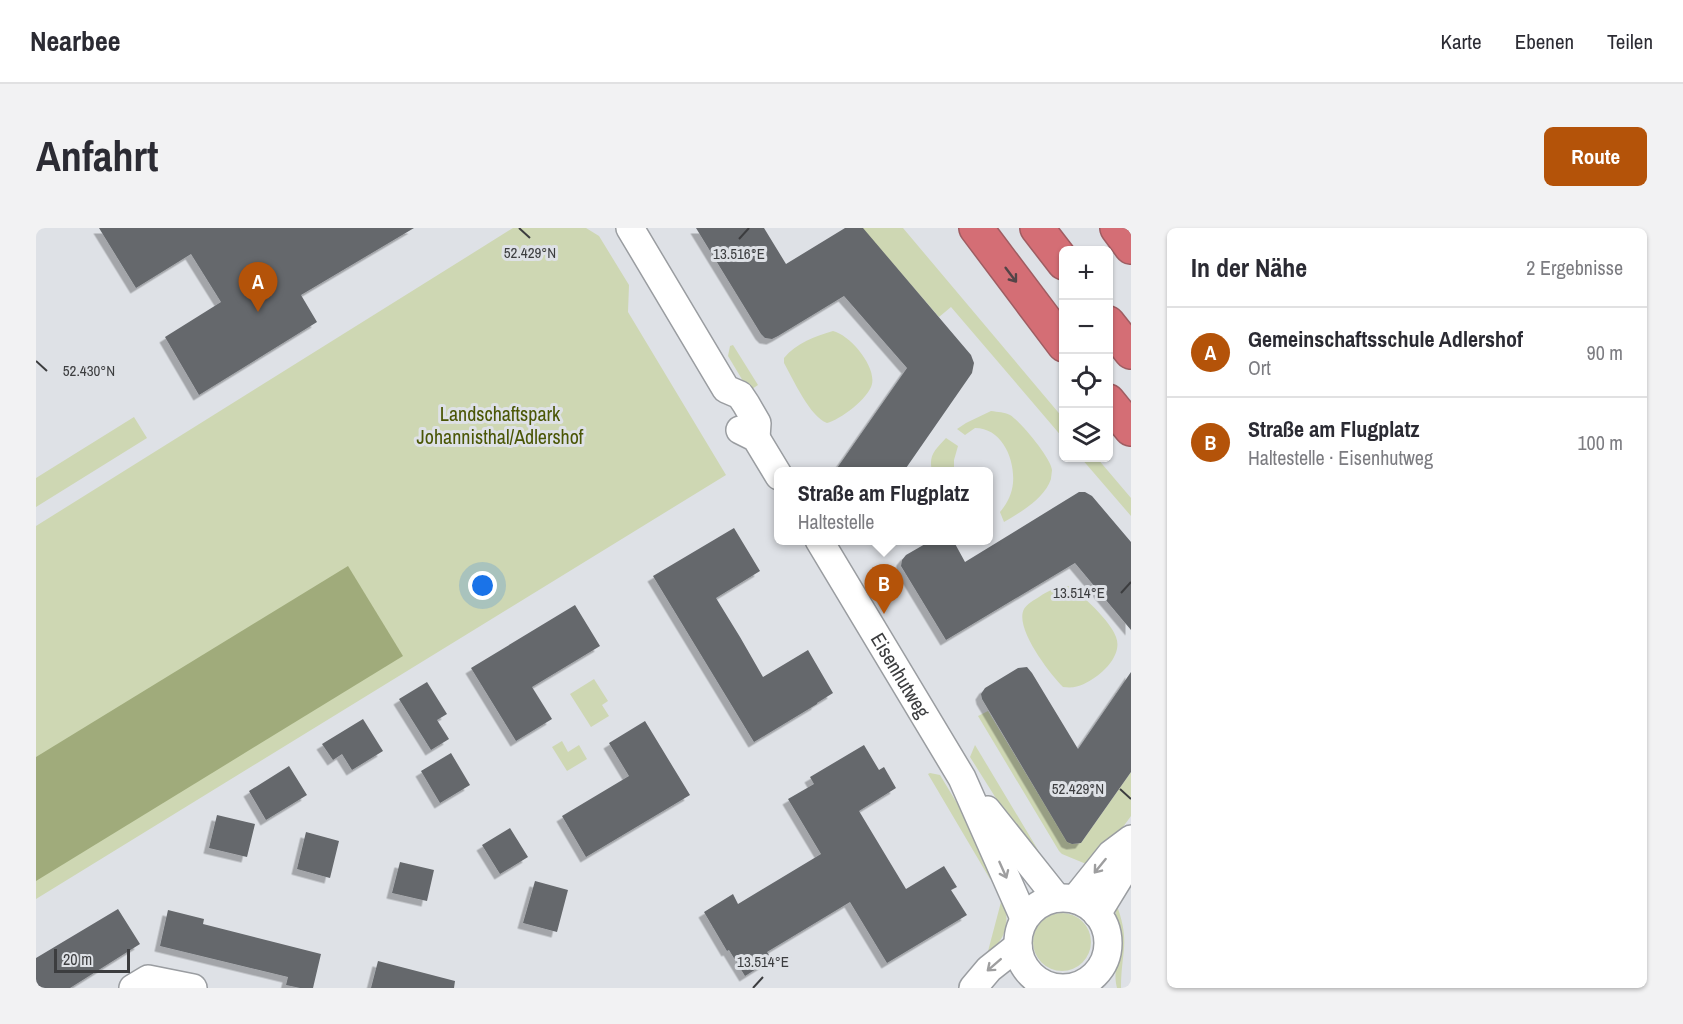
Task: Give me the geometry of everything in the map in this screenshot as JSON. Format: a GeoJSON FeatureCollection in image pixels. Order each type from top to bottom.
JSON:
{"type":"FeatureCollection","features":[{"type":"Feature","properties":{"kind":"highway"},"geometry":{"type":"LineString","coordinates":[[976,228],[1059,338]]}},
{"type":"Feature","properties":{"kind":"highway"},"geometry":{"type":"LineString","coordinates":[[1037,228],[1059,257]]}},
{"type":"Feature","properties":{"kind":"highway"},"geometry":{"type":"LineString","coordinates":[[1117,228],[1131,247]]}},
{"type":"Feature","properties":{"kind":"highway"},"geometry":{"type":"LineString","coordinates":[[1113,329],[1131,352]]}},
{"type":"Feature","properties":{"kind":"highway"},"geometry":{"type":"LineString","coordinates":[[1113,406],[1131,429]]}},
{"type":"Feature","properties":{"kind":"street"},"geometry":{"type":"LineString","coordinates":[[630,228],[726,388],[725,405],[740,431],[756,438],[774,468]]}},
{"type":"Feature","properties":{"kind":"street","name":"Eisenhutweg"},"geometry":{"type":"LineString","coordinates":[[822,545],[963,778],[1024,918]]}},
{"type":"Feature","properties":{"kind":"street","name":"Eisenhutweg"},"geometry":{"type":"LineString","coordinates":[[963,778],[1066,899],[1087,905],[1097,914]]}},
{"type":"Feature","properties":{"kind":"street"},"geometry":{"type":"LineString","coordinates":[[1131,838],[1111,854],[1066,899],[1045,901],[1024,918],[1019,931],[1018,946],[1021,960],[1028,972],[1030,985],[1071,988],[1091,978],[1103,979],[1107,936],[1104,924],[1097,914],[1127,865],[1131,846]]}},
{"type":"Feature","properties":{"kind":"street"},"geometry":{"type":"LineString","coordinates":[[973,988],[989,969],[1018,946]]}},
{"type":"Feature","properties":{"kind":"street"},"geometry":{"type":"LineString","coordinates":[[133,988],[148,979],[193,988]]}},
{"type":"Feature","properties":{"kind":"green space","name":"Landschaftspark Johannisthal/Adlershof"},"geometry":{"type":"Polygon","coordinates":[[[513,228],[586,228],[599,236],[629,285],[628,312],[726,475],[36,899],[36,526],[513,228]]]}},
{"type":"Feature","properties":{"kind":"green space"},"geometry":{"type":"Polygon","coordinates":[[[862,228],[903,228],[1059,413],[1059,433],[951,307],[939,317],[862,228]]]}},
{"type":"Feature","properties":{"kind":"green space"},"geometry":{"type":"Polygon","coordinates":[[[833,331],[847,338],[866,360],[872,384],[866,396],[853,408],[827,423],[808,406],[784,363],[784,358],[800,344],[833,331]]]}},
{"type":"Feature","properties":{"kind":"green space"},"geometry":{"type":"Polygon","coordinates":[[[733,345],[758,385],[749,391],[728,356],[730,346],[733,345]]]}},
{"type":"Feature","properties":{"kind":"green space"},"geometry":{"type":"Polygon","coordinates":[[[991,411],[1005,413],[1015,419],[1041,449],[1052,470],[1051,479],[1043,493],[1018,514],[1004,522],[1000,512],[1009,499],[1013,483],[1012,464],[1005,446],[993,433],[984,429],[975,428],[965,435],[957,429],[991,411]]]}},
{"type":"Feature","properties":{"kind":"green space"},"geometry":{"type":"Polygon","coordinates":[[[134,417],[147,438],[36,507],[36,478],[134,417]]]}},
{"type":"Feature","properties":{"kind":"green space"},"geometry":{"type":"Polygon","coordinates":[[[946,438],[958,446],[954,467],[931,467],[932,456],[946,438]]]}},
{"type":"Feature","properties":{"kind":"green space"},"geometry":{"type":"Polygon","coordinates":[[[1084,462],[1100,462],[1131,498],[1131,516],[1084,462]]]}},
{"type":"Feature","properties":{"kind":"green space"},"geometry":{"type":"Polygon","coordinates":[[[348,566],[403,656],[36,881],[36,757],[348,566]]]}},
{"type":"Feature","properties":{"kind":"green space"},"geometry":{"type":"Polygon","coordinates":[[[1069,586],[1103,617],[1116,637],[1117,648],[1113,659],[1101,673],[1081,685],[1063,687],[1042,662],[1029,639],[1022,617],[1027,605],[1046,592],[1069,586]]]}},
{"type":"Feature","properties":{"kind":"green space"},"geometry":{"type":"Polygon","coordinates":[[[594,679],[608,701],[602,705],[609,716],[591,727],[570,694],[594,679]]]}},
{"type":"Feature","properties":{"kind":"green space"},"geometry":{"type":"Polygon","coordinates":[[[988,711],[1067,841],[1072,844],[1081,843],[1131,772],[1131,816],[1107,849],[1091,866],[1059,851],[978,716],[988,711]]]}},
{"type":"Feature","properties":{"kind":"green space"},"geometry":{"type":"Polygon","coordinates":[[[562,741],[568,752],[579,745],[587,759],[567,771],[552,747],[562,741]]]}},
{"type":"Feature","properties":{"kind":"green space"},"geometry":{"type":"Polygon","coordinates":[[[975,745],[1038,850],[1031,854],[970,757],[975,745]]]}},
{"type":"Feature","properties":{"kind":"green space"},"geometry":{"type":"Polygon","coordinates":[[[928,774],[940,775],[975,833],[996,875],[990,879],[928,774]]]}},
{"type":"Feature","properties":{"kind":"green space"},"geometry":{"type":"Polygon","coordinates":[[[1004,898],[1005,930],[999,942],[987,955],[1001,902],[1004,898]]]}},
{"type":"Feature","properties":{"kind":"green space"},"geometry":{"type":"Polygon","coordinates":[[[1116,903],[1124,937],[1121,988],[1117,988],[1115,977],[1119,946],[1116,903]]]}},
{"type":"Feature","properties":{"kind":"green space"},"geometry":{"type":"Polygon","coordinates":[[[1062,913],[1073,915],[1086,926],[1091,942],[1089,953],[1078,966],[1062,971],[1051,969],[1038,958],[1033,942],[1035,931],[1046,918],[1062,913]]]}},
{"type":"Feature","properties":{"kind":"building"},"geometry":{"type":"Polygon","coordinates":[[[99,228],[414,228],[301,295],[317,322],[199,395],[165,337],[221,302],[191,254],[136,288],[99,228]]]}},
{"type":"Feature","properties":{"kind":"building"},"geometry":{"type":"Polygon","coordinates":[[[696,228],[764,228],[786,264],[845,228],[863,228],[971,355],[974,363],[972,373],[907,467],[838,467],[907,368],[844,296],[772,339],[765,338],[696,228]]]}},
{"type":"Feature","properties":{"kind":"building"},"geometry":{"type":"Polygon","coordinates":[[[1079,492],[1092,496],[1131,542],[1131,630],[1075,563],[946,640],[901,566],[902,560],[923,545],[956,545],[965,562],[1079,492]]]}},
{"type":"Feature","properties":{"kind":"building"},"geometry":{"type":"Polygon","coordinates":[[[734,528],[760,571],[716,598],[763,677],[808,650],[833,693],[754,742],[653,576],[734,528]]]}},
{"type":"Feature","properties":{"kind":"building"},"geometry":{"type":"Polygon","coordinates":[[[575,605],[600,646],[532,687],[552,719],[516,741],[471,668],[575,605]]]}},
{"type":"Feature","properties":{"kind":"building"},"geometry":{"type":"Polygon","coordinates":[[[1027,667],[1078,749],[1131,672],[1131,772],[1081,843],[1067,842],[982,699],[981,694],[985,688],[1018,668],[1027,667]]]}},
{"type":"Feature","properties":{"kind":"building"},"geometry":{"type":"Polygon","coordinates":[[[427,682],[447,714],[437,720],[449,739],[431,750],[399,699],[427,682]]]}},
{"type":"Feature","properties":{"kind":"building"},"geometry":{"type":"Polygon","coordinates":[[[363,719],[383,751],[352,770],[342,754],[333,760],[322,744],[363,719]]]}},
{"type":"Feature","properties":{"kind":"building"},"geometry":{"type":"Polygon","coordinates":[[[645,721],[690,795],[586,857],[562,816],[629,776],[609,743],[645,721]]]}},
{"type":"Feature","properties":{"kind":"building"},"geometry":{"type":"Polygon","coordinates":[[[864,745],[879,770],[884,767],[896,788],[859,811],[906,889],[944,866],[957,887],[951,890],[967,915],[887,963],[850,902],[767,952],[772,959],[745,976],[704,912],[733,894],[738,904],[821,854],[788,799],[814,784],[810,777],[864,745]]]}},
{"type":"Feature","properties":{"kind":"building"},"geometry":{"type":"Polygon","coordinates":[[[451,753],[470,785],[440,803],[421,771],[451,753]]]}},
{"type":"Feature","properties":{"kind":"building"},"geometry":{"type":"Polygon","coordinates":[[[289,766],[307,795],[266,820],[249,791],[289,766]]]}},
{"type":"Feature","properties":{"kind":"building"},"geometry":{"type":"Polygon","coordinates":[[[217,815],[255,824],[247,857],[209,848],[217,815]]]}},
{"type":"Feature","properties":{"kind":"building"},"geometry":{"type":"Polygon","coordinates":[[[510,828],[528,857],[500,874],[482,845],[510,828]]]}},
{"type":"Feature","properties":{"kind":"building"},"geometry":{"type":"Polygon","coordinates":[[[306,832],[339,841],[330,878],[297,869],[306,832]]]}},
{"type":"Feature","properties":{"kind":"building"},"geometry":{"type":"Polygon","coordinates":[[[400,862],[434,870],[427,901],[392,893],[400,862]]]}},
{"type":"Feature","properties":{"kind":"building"},"geometry":{"type":"Polygon","coordinates":[[[535,881],[568,890],[557,932],[523,923],[535,881]]]}},
{"type":"Feature","properties":{"kind":"building"},"geometry":{"type":"Polygon","coordinates":[[[118,909],[140,944],[70,988],[36,988],[36,958],[118,909]]]}},
{"type":"Feature","properties":{"kind":"building"},"geometry":{"type":"Polygon","coordinates":[[[168,910],[204,919],[203,924],[321,954],[313,988],[286,985],[288,977],[160,946],[168,910]]]}},
{"type":"Feature","properties":{"kind":"building"},"geometry":{"type":"Polygon","coordinates":[[[378,961],[455,981],[454,988],[371,988],[378,961]]]}},
{"type":"Feature","properties":{"kind":"place","name":"Gemeinschaftsschule Adlershof"},"geometry":{"type":"Point","coordinates":[258,312]}},
{"type":"Feature","properties":{"kind":"place","name":"Straße am Flugplatz"},"geometry":{"type":"Point","coordinates":[884,614]}}]}
